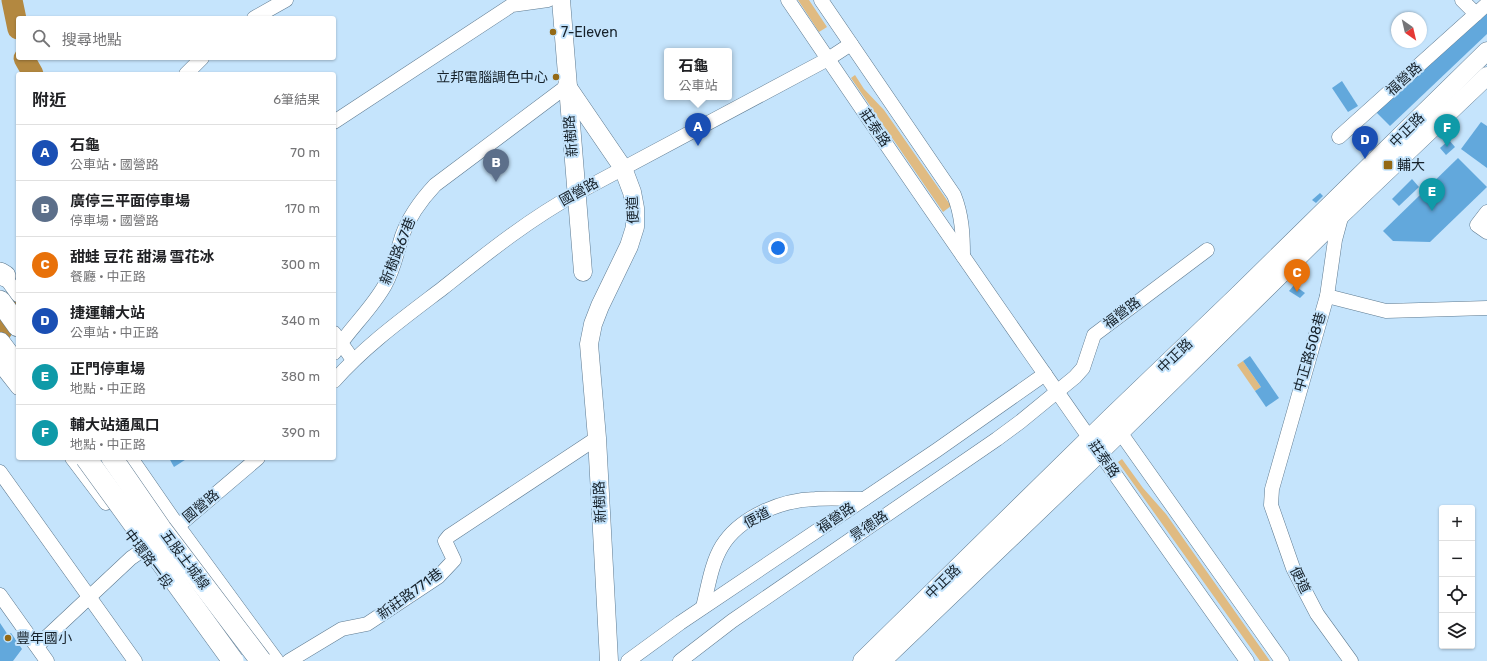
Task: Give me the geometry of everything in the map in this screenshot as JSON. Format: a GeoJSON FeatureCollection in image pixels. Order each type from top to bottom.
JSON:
{"type":"FeatureCollection","features":[{"type":"Feature","properties":{"kind":"highway"},"geometry":{"type":"LineString","coordinates":[[0,301],[16,323]]}},
{"type":"Feature","properties":{"kind":"highway"},"geometry":{"type":"LineString","coordinates":[[0,343],[16,364]]}},
{"type":"Feature","properties":{"kind":"highway","name":"五股土城線"},"geometry":{"type":"LineString","coordinates":[[87,460],[233,661]]}},
{"type":"Feature","properties":{"kind":"highway","name":"五股土城線"},"geometry":{"type":"LineString","coordinates":[[113,460],[161,529],[262,661]]}},
{"type":"Feature","properties":{"kind":"main road","name":"新樹路"},"geometry":{"type":"LineString","coordinates":[[560,0],[583,272]]}},
{"type":"Feature","properties":{"kind":"main road","name":"中正路"},"geometry":{"type":"LineString","coordinates":[[882,661],[1094,446],[1238,295],[1487,51]]}},
{"type":"Feature","properties":{"kind":"main road","name":"中正路"},"geometry":{"type":"LineString","coordinates":[[1114,425],[1342,214],[1487,76]]}},
{"type":"Feature","properties":{"kind":"main road","name":"便道"},"geometry":{"type":"LineString","coordinates":[[567,86],[623,168],[632,192],[635,208],[635,227],[629,246],[600,306],[593,324],[589,344]]}},
{"type":"Feature","properties":{"kind":"main road","name":"新樹路"},"geometry":{"type":"LineString","coordinates":[[589,344],[609,661]]}},
{"type":"Feature","properties":{"kind":"main road","name":"中正路"},"geometry":{"type":"LineString","coordinates":[[862,661],[1094,446]]}},
{"type":"Feature","properties":{"kind":"street"},"geometry":{"type":"LineString","coordinates":[[258,16],[286,0]]}},
{"type":"Feature","properties":{"kind":"street"},"geometry":{"type":"LineString","coordinates":[[336,121],[512,5],[548,0]]}},
{"type":"Feature","properties":{"kind":"street","name":"莊泰路"},"geometry":{"type":"LineString","coordinates":[[788,0],[1044,374],[1247,661]]}},
{"type":"Feature","properties":{"kind":"street","name":"莊泰路"},"geometry":{"type":"LineString","coordinates":[[821,0],[954,195],[960,210],[962,223],[963,256]]}},
{"type":"Feature","properties":{"kind":"street"},"geometry":{"type":"LineString","coordinates":[[1462,0],[1476,14]]}},
{"type":"Feature","properties":{"kind":"street","name":"福營路"},"geometry":{"type":"LineString","coordinates":[[1339,137],[1487,4]]}},
{"type":"Feature","properties":{"kind":"street","name":"國營路"},"geometry":{"type":"LineString","coordinates":[[336,379],[353,360],[379,338],[511,235],[551,208],[828,59],[851,44]]}},
{"type":"Feature","properties":{"kind":"street"},"geometry":{"type":"LineString","coordinates":[[188,72],[200,60]]}},
{"type":"Feature","properties":{"kind":"street","name":"新樹路67巷"},"geometry":{"type":"LineString","coordinates":[[336,343],[375,301],[386,284],[393,267],[402,234],[410,217],[426,195],[435,185],[567,86]]}},
{"type":"Feature","properties":{"kind":"street"},"geometry":{"type":"LineString","coordinates":[[570,128],[592,123]]}},
{"type":"Feature","properties":{"kind":"street"},"geometry":{"type":"LineString","coordinates":[[1482,229],[1487,212]]}},
{"type":"Feature","properties":{"kind":"street","name":"中正路508巷"},"geometry":{"type":"LineString","coordinates":[[1272,489],[1327,296],[1335,240],[1342,214]]}},
{"type":"Feature","properties":{"kind":"street","name":"福營路"},"geometry":{"type":"LineString","coordinates":[[1056,391],[1075,377],[1082,368],[1094,335],[1207,250]]}},
{"type":"Feature","properties":{"kind":"street"},"geometry":{"type":"LineString","coordinates":[[1,274],[16,293]]}},
{"type":"Feature","properties":{"kind":"street"},"geometry":{"type":"LineString","coordinates":[[1327,296],[1386,311],[1487,308]]}},
{"type":"Feature","properties":{"kind":"street"},"geometry":{"type":"LineString","coordinates":[[336,343],[353,360]]}},
{"type":"Feature","properties":{"kind":"street"},"geometry":{"type":"LineString","coordinates":[[0,366],[16,386]]}},
{"type":"Feature","properties":{"kind":"street","name":"福營路"},"geometry":{"type":"LineString","coordinates":[[628,661],[703,607],[864,499],[1044,374]]}},
{"type":"Feature","properties":{"kind":"street","name":"景德路"},"geometry":{"type":"LineString","coordinates":[[680,661],[732,620],[997,439],[1042,404],[1056,391]]}},
{"type":"Feature","properties":{"kind":"street","name":"莊泰路"},"geometry":{"type":"LineString","coordinates":[[1114,425],[1282,661]]}},
{"type":"Feature","properties":{"kind":"street","name":"新莊路771巷"},"geometry":{"type":"LineString","coordinates":[[289,661],[342,629],[367,624],[438,577],[454,560],[445,541],[449,536],[596,438]]}},
{"type":"Feature","properties":{"kind":"street","name":"中環路一段"},"geometry":{"type":"LineString","coordinates":[[74,460],[142,550],[223,661]]}},
{"type":"Feature","properties":{"kind":"street"},"geometry":{"type":"LineString","coordinates":[[132,460],[178,526],[277,661]]}},
{"type":"Feature","properties":{"kind":"street","name":"國營路"},"geometry":{"type":"LineString","coordinates":[[37,646],[131,558],[178,526],[256,460]]}},
{"type":"Feature","properties":{"kind":"street"},"geometry":{"type":"LineString","coordinates":[[0,472],[134,661]]}},
{"type":"Feature","properties":{"kind":"street","name":"便道"},"geometry":{"type":"LineString","coordinates":[[1272,489],[1271,505],[1293,568],[1316,614],[1351,661]]}},
{"type":"Feature","properties":{"kind":"street","name":"便道"},"geometry":{"type":"LineString","coordinates":[[703,607],[714,565],[722,546],[737,528],[763,512],[790,503],[813,499],[864,499]]}},
{"type":"Feature","properties":{"kind":"street"},"geometry":{"type":"LineString","coordinates":[[0,595],[48,661]]}},
{"type":"Feature","properties":{"kind":"shaded area"},"geometry":{"type":"Polygon","coordinates":[[[798,0],[809,0],[827,27],[819,32],[798,0]]]}},
{"type":"Feature","properties":{"kind":"shaded area"},"geometry":{"type":"Polygon","coordinates":[[[855,75],[864,89],[884,110],[951,206],[943,212],[851,78],[855,75]]]}},
{"type":"Feature","properties":{"kind":"shaded area"},"geometry":{"type":"Polygon","coordinates":[[[1243,361],[1261,387],[1255,391],[1237,365],[1243,361]]]}},
{"type":"Feature","properties":{"kind":"shaded area"},"geometry":{"type":"Polygon","coordinates":[[[1122,459],[1143,488],[1166,514],[1270,661],[1260,661],[1118,462],[1122,459]]]}},
{"type":"Feature","properties":{"kind":"building"},"geometry":{"type":"Polygon","coordinates":[[[1487,9],[1487,34],[1390,126],[1375,111],[1487,9]]]}},
{"type":"Feature","properties":{"kind":"building"},"geometry":{"type":"Polygon","coordinates":[[[1342,81],[1358,106],[1348,112],[1332,88],[1342,81]]]}},
{"type":"Feature","properties":{"kind":"building"},"geometry":{"type":"Polygon","coordinates":[[[1481,122],[1487,126],[1487,168],[1461,149],[1481,122]]]}},
{"type":"Feature","properties":{"kind":"building"},"geometry":{"type":"Polygon","coordinates":[[[1368,128],[1371,132],[1367,136],[1363,131],[1368,128]]]}},
{"type":"Feature","properties":{"kind":"building"},"geometry":{"type":"Polygon","coordinates":[[[1449,140],[1455,147],[1446,155],[1440,148],[1449,140]]]}},
{"type":"Feature","properties":{"kind":"building"},"geometry":{"type":"Polygon","coordinates":[[[1458,158],[1487,187],[1430,242],[1393,241],[1383,231],[1458,158]]]}},
{"type":"Feature","properties":{"kind":"building"},"geometry":{"type":"Polygon","coordinates":[[[1412,179],[1419,187],[1399,206],[1392,199],[1412,179]]]}},
{"type":"Feature","properties":{"kind":"building"},"geometry":{"type":"Polygon","coordinates":[[[1320,193],[1323,196],[1316,203],[1312,200],[1320,193]]]}},
{"type":"Feature","properties":{"kind":"building"},"geometry":{"type":"Polygon","coordinates":[[[1294,285],[1305,293],[1300,298],[1289,291],[1294,285]]]}},
{"type":"Feature","properties":{"kind":"building"},"geometry":{"type":"Polygon","coordinates":[[[1250,356],[1279,398],[1266,407],[1255,391],[1261,387],[1243,361],[1250,356]]]}},
{"type":"Feature","properties":{"kind":"building"},"geometry":{"type":"Polygon","coordinates":[[[170,460],[185,460],[174,467],[170,460]]]}},
{"type":"Feature","properties":{"kind":"building","name":"豐年國小"},"geometry":{"type":"Polygon","coordinates":[[[0,623],[8,635],[11,633],[22,649],[13,661],[0,661],[0,623]]]}},
{"type":"Feature","properties":{"kind":"waterway"},"geometry":{"type":"LineString","coordinates":[[12,0],[16,19]]}},
{"type":"Feature","properties":{"kind":"waterway"},"geometry":{"type":"LineString","coordinates":[[25,60],[32,72]]}},
{"type":"Feature","properties":{"kind":"waterway"},"geometry":{"type":"LineString","coordinates":[[0,333],[16,310]]}},
{"type":"Feature","properties":{"kind":"place","name":"7-Eleven"},"geometry":{"type":"Point","coordinates":[553,32]}},
{"type":"Feature","properties":{"kind":"place","name":"立邦電腦調色中心"},"geometry":{"type":"Point","coordinates":[556,77]}},
{"type":"Feature","properties":{"kind":"place","name":"石龜"},"geometry":{"type":"Point","coordinates":[698,146]}},
{"type":"Feature","properties":{"kind":"place","name":"輔大站通風口"},"geometry":{"type":"Point","coordinates":[1447,147]}},
{"type":"Feature","properties":{"kind":"place","name":"捷運輔大站"},"geometry":{"type":"Point","coordinates":[1365,159]}},
{"type":"Feature","properties":{"kind":"place","name":"輔大"},"geometry":{"type":"Point","coordinates":[1388,165]}},
{"type":"Feature","properties":{"kind":"place","name":"廣停三平面停車場"},"geometry":{"type":"Point","coordinates":[496,182]}},
{"type":"Feature","properties":{"kind":"place","name":"正門停車場"},"geometry":{"type":"Point","coordinates":[1432,211]}},
{"type":"Feature","properties":{"kind":"place","name":"甜蛙 豆花 甜湯 雪花冰"},"geometry":{"type":"Point","coordinates":[1297,292]}},
{"type":"Feature","properties":{"kind":"place","name":"豐年國小"},"geometry":{"type":"Point","coordinates":[8,638]}}]}
